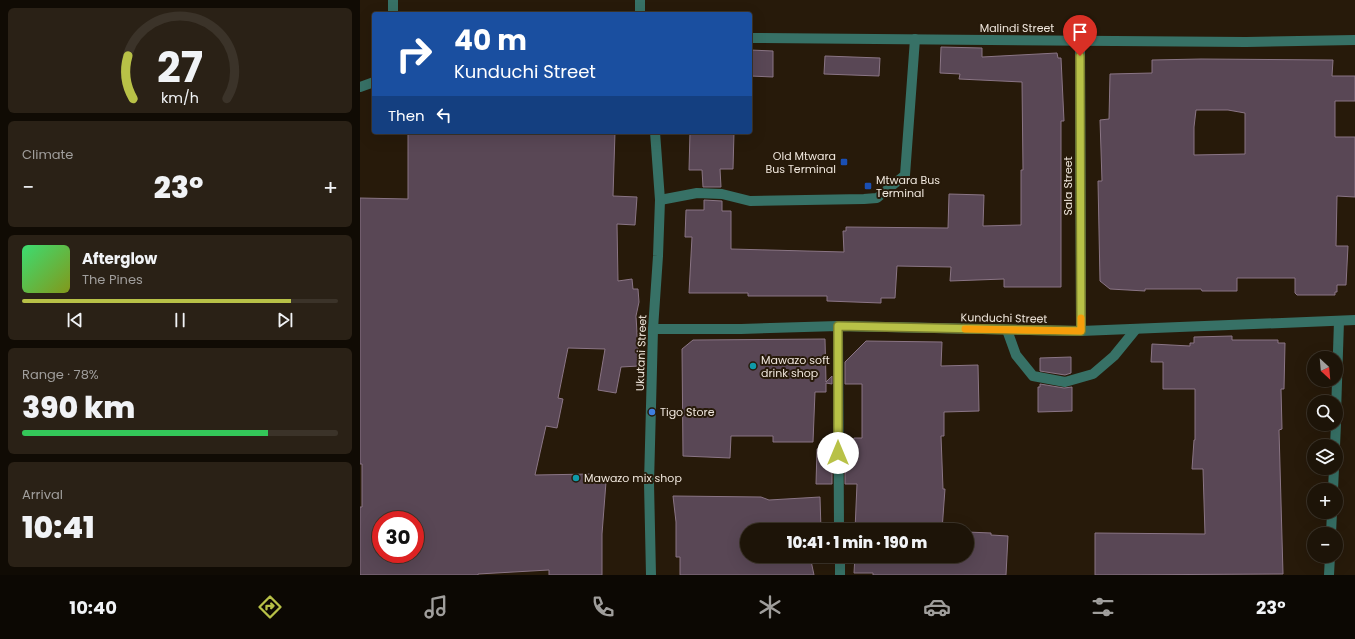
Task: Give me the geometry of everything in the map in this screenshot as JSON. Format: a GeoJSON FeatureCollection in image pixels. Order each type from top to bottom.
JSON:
{"type":"FeatureCollection","features":[{"type":"Feature","properties":{"kind":"street"},"geometry":{"type":"LineString","coordinates":[[392,0],[393,12]]}},
{"type":"Feature","properties":{"kind":"street"},"geometry":{"type":"LineString","coordinates":[[640,0],[640,12]]}},
{"type":"Feature","properties":{"kind":"street","name":"Malindi Street"},"geometry":{"type":"LineString","coordinates":[[752,38],[1246,42],[1355,40]]}},
{"type":"Feature","properties":{"kind":"street"},"geometry":{"type":"LineString","coordinates":[[660,200],[697,194],[722,194],[750,201],[877,198],[905,175],[915,39]]}},
{"type":"Feature","properties":{"kind":"street","name":"Sala Street"},"geometry":{"type":"LineString","coordinates":[[1080,41],[1081,331]]}},
{"type":"Feature","properties":{"kind":"street"},"geometry":{"type":"LineString","coordinates":[[360,88],[372,83]]}},
{"type":"Feature","properties":{"kind":"street","name":"Ukutani Street"},"geometry":{"type":"LineString","coordinates":[[651,575],[649,483],[652,329],[658,256],[660,200],[655,134]]}},
{"type":"Feature","properties":{"kind":"street","name":"Kunduchi Street"},"geometry":{"type":"LineString","coordinates":[[652,329],[741,329],[838,326],[1081,331],[1355,320]]}},
{"type":"Feature","properties":{"kind":"street"},"geometry":{"type":"LineString","coordinates":[[1337,395],[1339,321]]}},
{"type":"Feature","properties":{"kind":"street"},"geometry":{"type":"LineString","coordinates":[[838,326],[839,523]]}},
{"type":"Feature","properties":{"kind":"street"},"geometry":{"type":"LineString","coordinates":[[1007,330],[1016,355],[1033,376],[1065,382],[1093,374],[1114,356],[1136,329]]}},
{"type":"Feature","properties":{"kind":"street"},"geometry":{"type":"LineString","coordinates":[[840,563],[840,575]]}},
{"type":"Feature","properties":{"kind":"street"},"geometry":{"type":"LineString","coordinates":[[1329,575],[1330,563]]}},
{"type":"Feature","properties":{"kind":"building"},"geometry":{"type":"Polygon","coordinates":[[[941,47],[982,48],[982,57],[1057,53],[1058,58],[1061,58],[1064,121],[1061,121],[1061,287],[1004,287],[1004,279],[950,281],[951,267],[897,266],[895,298],[881,298],[881,303],[827,301],[827,296],[748,296],[748,293],[689,293],[692,237],[685,237],[686,210],[704,210],[704,200],[722,201],[722,211],[731,211],[731,249],[844,252],[843,231],[846,231],[846,227],[948,228],[949,194],[984,195],[983,226],[1021,225],[1021,170],[1023,170],[1022,82],[959,79],[960,74],[940,73],[941,47]]]}},
{"type":"Feature","properties":{"kind":"building"},"geometry":{"type":"Polygon","coordinates":[[[752,50],[773,51],[773,77],[752,76],[752,50]]]}},
{"type":"Feature","properties":{"kind":"building"},"geometry":{"type":"Polygon","coordinates":[[[825,56],[880,58],[879,76],[824,74],[825,56]]]}},
{"type":"Feature","properties":{"kind":"building"},"geometry":{"type":"Polygon","coordinates":[[[1152,60],[1333,60],[1332,76],[1355,76],[1355,101],[1335,101],[1335,137],[1355,137],[1355,197],[1337,196],[1336,246],[1348,246],[1346,285],[1337,285],[1337,292],[1335,292],[1335,295],[1297,295],[1295,293],[1295,278],[1237,278],[1237,291],[1202,291],[1201,289],[1145,289],[1145,291],[1110,289],[1100,281],[1098,181],[1102,181],[1100,120],[1109,119],[1110,74],[1152,73],[1152,60]],[[1196,110],[1194,127],[1194,155],[1245,154],[1245,113],[1228,110],[1196,110]]]}},
{"type":"Feature","properties":{"kind":"building"},"geometry":{"type":"Polygon","coordinates":[[[408,134],[615,134],[613,196],[637,197],[635,225],[617,224],[618,281],[632,279],[633,289],[638,289],[639,302],[636,316],[639,366],[621,367],[616,393],[598,390],[605,349],[568,348],[558,398],[563,399],[557,428],[546,426],[535,475],[591,474],[591,481],[606,482],[602,534],[602,575],[549,575],[549,570],[478,575],[360,575],[360,507],[362,507],[362,464],[360,464],[360,198],[408,199],[408,134]]]}},
{"type":"Feature","properties":{"kind":"building"},"geometry":{"type":"Polygon","coordinates":[[[690,134],[734,134],[733,169],[720,169],[721,187],[703,187],[702,170],[689,170],[690,134]]]}},
{"type":"Feature","properties":{"kind":"building"},"geometry":{"type":"Polygon","coordinates":[[[1232,336],[1232,340],[1278,340],[1278,343],[1285,343],[1284,389],[1281,389],[1282,429],[1279,430],[1283,574],[1095,575],[1095,533],[1205,534],[1203,469],[1192,469],[1195,440],[1195,389],[1163,389],[1163,362],[1151,362],[1152,344],[1190,346],[1190,343],[1194,343],[1194,337],[1232,336]]]}},
{"type":"Feature","properties":{"kind":"building"},"geometry":{"type":"Polygon","coordinates":[[[825,339],[826,382],[832,376],[832,384],[826,383],[826,392],[815,392],[813,442],[773,442],[773,436],[731,436],[730,458],[683,456],[682,349],[693,340],[825,339]]]}},
{"type":"Feature","properties":{"kind":"building"},"geometry":{"type":"Polygon","coordinates":[[[866,341],[942,342],[941,366],[978,365],[979,411],[944,412],[944,436],[941,436],[943,489],[945,489],[943,523],[855,523],[857,484],[845,484],[845,444],[854,442],[854,438],[862,438],[862,384],[845,384],[845,362],[866,341]]]}},
{"type":"Feature","properties":{"kind":"building"},"geometry":{"type":"Polygon","coordinates":[[[1071,357],[1071,373],[1065,375],[1040,371],[1040,358],[1071,357]]]}},
{"type":"Feature","properties":{"kind":"building"},"geometry":{"type":"Polygon","coordinates":[[[1040,384],[1064,388],[1072,387],[1072,411],[1038,412],[1038,387],[1040,387],[1040,384]]]}},
{"type":"Feature","properties":{"kind":"building"},"geometry":{"type":"Polygon","coordinates":[[[832,446],[832,484],[816,484],[817,449],[832,446]]]}},
{"type":"Feature","properties":{"kind":"building"},"geometry":{"type":"Polygon","coordinates":[[[673,496],[761,497],[769,500],[820,497],[821,523],[740,523],[740,563],[811,563],[814,575],[680,575],[680,557],[676,557],[676,522],[673,496]]]}},
{"type":"Feature","properties":{"kind":"building"},"geometry":{"type":"Polygon","coordinates":[[[974,532],[1008,536],[1006,575],[873,575],[873,573],[854,573],[855,563],[974,563],[974,532]]]}},
{"type":"Feature","properties":{"kind":"slow traffic"},"geometry":{"type":"LineString","coordinates":[[965,329],[1081,331],[1081,318]]}},
{"type":"Feature","properties":{"kind":"place","name":"Old Mtwara Bus Terminal"},"geometry":{"type":"Point","coordinates":[844,162]}},
{"type":"Feature","properties":{"kind":"place","name":"Mtwara Bus Terminal"},"geometry":{"type":"Point","coordinates":[868,186]}},
{"type":"Feature","properties":{"kind":"place","name":"Mawazo soft drink shop"},"geometry":{"type":"Point","coordinates":[753,366]}},
{"type":"Feature","properties":{"kind":"place","name":"Tigo Store"},"geometry":{"type":"Point","coordinates":[652,412]}},
{"type":"Feature","properties":{"kind":"place","name":"Mawazo mix shop"},"geometry":{"type":"Point","coordinates":[576,478]}},
{"type":"Feature","properties":{"kind":"route"},"geometry":{"type":"LineString","coordinates":[[838,453],[838,326],[1081,331],[1080,56]]}}]}
